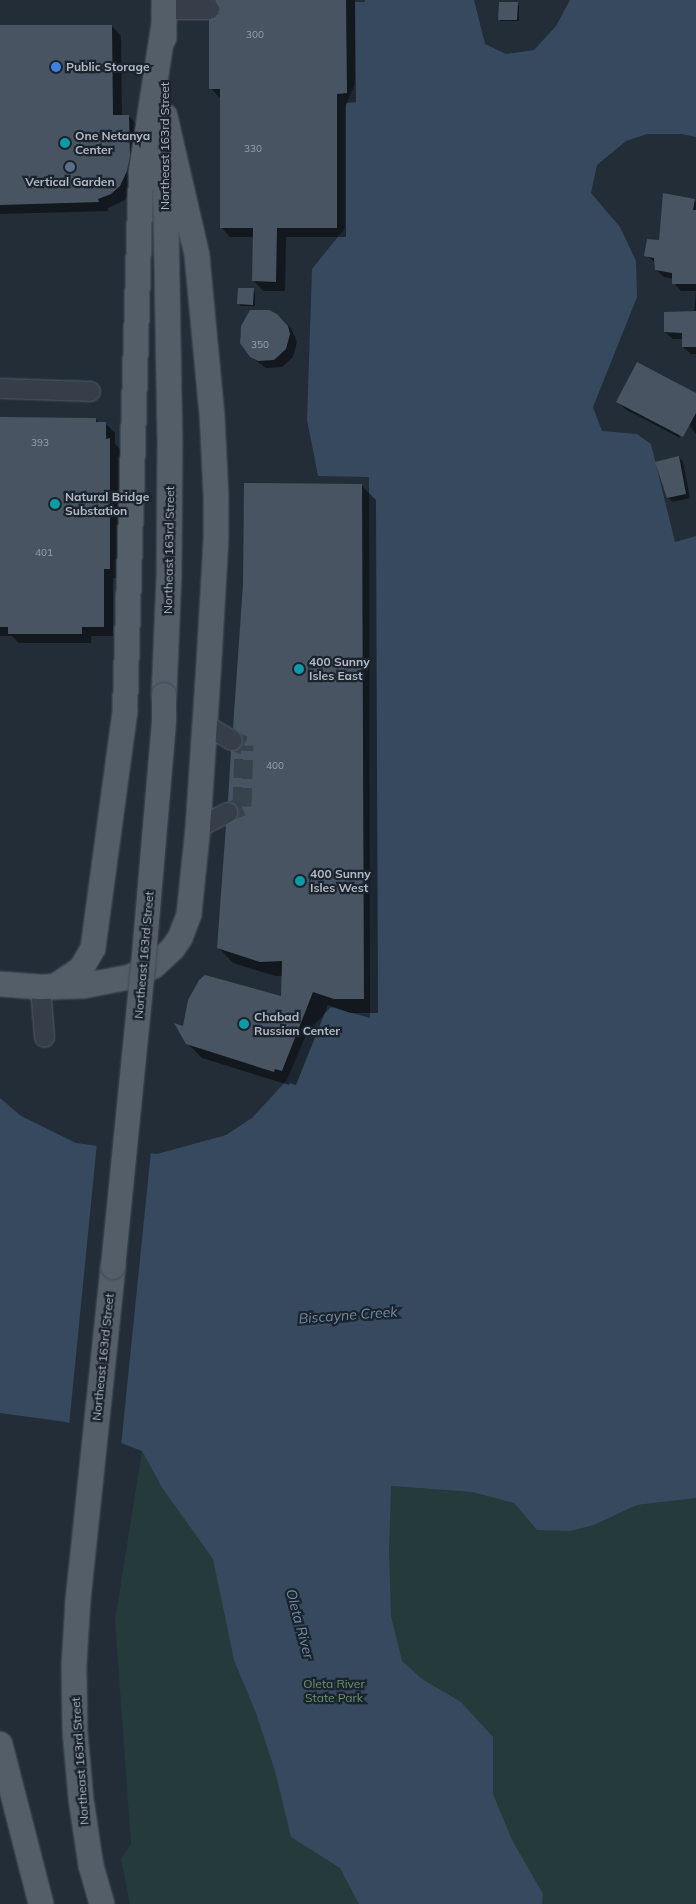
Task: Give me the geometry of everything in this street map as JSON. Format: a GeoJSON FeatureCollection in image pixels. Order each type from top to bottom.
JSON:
{"type":"FeatureCollection","features":[{"type":"Feature","properties":{"kind":"main road","name":"Northeast 163rd Street"},"geometry":{"type":"LineString","coordinates":[[102,1904],[91,1866],[81,1799],[75,1732],[75,1636],[143,968],[164,721],[170,454],[164,11]]}},
{"type":"Feature","properties":{"kind":"main road"},"geometry":{"type":"LineString","coordinates":[[28,986],[81,969],[93,948],[125,711],[142,172],[164,11]]}},
{"type":"Feature","properties":{"kind":"main road"},"geometry":{"type":"LineString","coordinates":[[0,969],[28,986],[98,984],[130,978],[154,966],[173,948],[180,938],[189,914],[198,827],[216,540],[213,433],[197,256],[164,116]]}},
{"type":"Feature","properties":{"kind":"main road"},"geometry":{"type":"LineString","coordinates":[[0,1744],[33,1879],[41,1904]]}},
{"type":"Feature","properties":{"kind":"lane"},"geometry":{"type":"LineString","coordinates":[[164,11],[209,9]]}},
{"type":"Feature","properties":{"kind":"lane"},"geometry":{"type":"LineString","coordinates":[[0,388],[90,391]]}},
{"type":"Feature","properties":{"kind":"lane"},"geometry":{"type":"LineString","coordinates":[[204,724],[232,740]]}},
{"type":"Feature","properties":{"kind":"lane"},"geometry":{"type":"LineString","coordinates":[[198,827],[227,812]]}},
{"type":"Feature","properties":{"kind":"lane"},"geometry":{"type":"LineString","coordinates":[[28,986],[44,1037]]}},
{"type":"Feature","properties":{"kind":"green space","name":"Oleta River State Park"},"geometry":{"type":"Polygon","coordinates":[[[142,1451],[391,1486],[472,1492],[514,1503],[537,1530],[594,1525],[637,1505],[696,1498],[696,1904],[130,1904],[121,1859],[131,1844],[115,1620],[142,1451]]]}},
{"type":"Feature","properties":{"kind":"water"},"geometry":{"type":"Polygon","coordinates":[[[365,0],[474,0],[485,44],[506,54],[534,50],[556,26],[570,0],[696,0],[696,137],[681,134],[647,134],[626,141],[597,165],[591,193],[620,227],[636,261],[637,297],[593,407],[602,431],[637,434],[651,444],[675,542],[696,536],[696,1498],[637,1505],[594,1525],[570,1531],[537,1530],[514,1503],[472,1492],[391,1486],[389,1552],[391,1616],[402,1661],[422,1679],[461,1702],[493,1737],[493,1794],[512,1840],[543,1894],[542,1904],[359,1904],[340,1868],[291,1837],[275,1771],[256,1713],[234,1660],[213,1559],[163,1489],[142,1451],[66,1422],[0,1413],[0,1098],[21,1116],[76,1143],[157,1154],[226,1135],[252,1118],[287,1080],[307,1032],[331,1007],[370,1018],[369,477],[318,476],[307,420],[312,269],[345,228],[345,107],[355,84],[355,2],[365,2],[365,0]]]}},
{"type":"Feature","properties":{"kind":"pier"},"geometry":{"type":"Polygon","coordinates":[[[97,1143],[151,1151],[121,1446],[69,1426],[97,1143]]]}},
{"type":"Feature","properties":{"kind":"building"},"geometry":{"type":"Polygon","coordinates":[[[215,0],[346,0],[347,93],[337,94],[337,228],[277,228],[276,282],[252,281],[253,228],[220,228],[220,89],[209,89],[209,20],[219,14],[220,9],[215,0]]]}},
{"type":"Feature","properties":{"kind":"building"},"geometry":{"type":"Polygon","coordinates":[[[499,2],[518,2],[517,20],[498,20],[499,2]]]}},
{"type":"Feature","properties":{"kind":"building"},"geometry":{"type":"Polygon","coordinates":[[[0,25],[112,25],[113,115],[129,115],[130,156],[127,171],[120,186],[111,194],[98,199],[99,202],[0,205],[0,25]]]}},
{"type":"Feature","properties":{"kind":"building"},"geometry":{"type":"Polygon","coordinates":[[[663,193],[695,199],[693,210],[696,210],[696,284],[672,284],[672,273],[655,270],[654,258],[644,256],[647,239],[659,240],[663,193]]]}},
{"type":"Feature","properties":{"kind":"building"},"geometry":{"type":"Polygon","coordinates":[[[238,288],[254,288],[253,305],[237,304],[238,288]]]}},
{"type":"Feature","properties":{"kind":"building"},"geometry":{"type":"Polygon","coordinates":[[[250,310],[269,310],[277,314],[288,326],[290,334],[286,349],[274,360],[258,361],[250,357],[240,343],[241,326],[250,310]]]}},
{"type":"Feature","properties":{"kind":"building"},"geometry":{"type":"Polygon","coordinates":[[[696,311],[696,347],[682,347],[682,333],[664,332],[664,312],[696,311]]]}},
{"type":"Feature","properties":{"kind":"building"},"geometry":{"type":"Polygon","coordinates":[[[637,362],[696,393],[696,413],[683,437],[616,402],[637,362]]]}},
{"type":"Feature","properties":{"kind":"building","name":"Natural Bridge Substation"},"geometry":{"type":"Polygon","coordinates":[[[0,417],[96,418],[96,422],[106,422],[106,439],[110,438],[110,569],[104,569],[104,627],[82,627],[82,634],[8,634],[8,627],[0,627],[0,417]]]}},
{"type":"Feature","properties":{"kind":"building"},"geometry":{"type":"Polygon","coordinates":[[[679,456],[686,494],[667,498],[655,462],[679,456]]]}},
{"type":"Feature","properties":{"kind":"building"},"geometry":{"type":"Polygon","coordinates":[[[244,483],[362,484],[364,999],[334,999],[313,992],[282,1071],[275,1069],[274,1072],[186,1044],[174,1023],[183,1026],[188,1000],[199,980],[205,975],[281,996],[282,961],[260,962],[217,948],[226,825],[236,818],[238,813],[237,806],[228,801],[231,751],[238,749],[243,740],[241,734],[233,728],[243,584],[244,483]]]}},
{"type":"Feature","properties":{"kind":"tunnel"},"geometry":{"type":"LineString","coordinates":[[227,812],[242,806],[244,745],[232,740]]}},
{"type":"Feature","properties":{"kind":"place","name":"Public Storage"},"geometry":{"type":"Point","coordinates":[56,67]}},
{"type":"Feature","properties":{"kind":"place","name":"One Netanya Center"},"geometry":{"type":"Point","coordinates":[65,143]}},
{"type":"Feature","properties":{"kind":"place","name":"Vertical Garden"},"geometry":{"type":"Point","coordinates":[70,167]}},
{"type":"Feature","properties":{"kind":"place","name":"Natural Bridge Substation"},"geometry":{"type":"Point","coordinates":[55,504]}},
{"type":"Feature","properties":{"kind":"place","name":"400 Sunny Isles East"},"geometry":{"type":"Point","coordinates":[299,669]}},
{"type":"Feature","properties":{"kind":"place","name":"400 Sunny Isles West"},"geometry":{"type":"Point","coordinates":[300,881]}},
{"type":"Feature","properties":{"kind":"place","name":"Chabad Russian Center"},"geometry":{"type":"Point","coordinates":[244,1024]}},
{"type":"Feature","properties":{"kind":"water label","name":"Biscayne Creek"},"geometry":{"type":"Point","coordinates":[348,1315]}},
{"type":"Feature","properties":{"kind":"water label","name":"Oleta River"},"geometry":{"type":"Point","coordinates":[300,1624]}}]}
